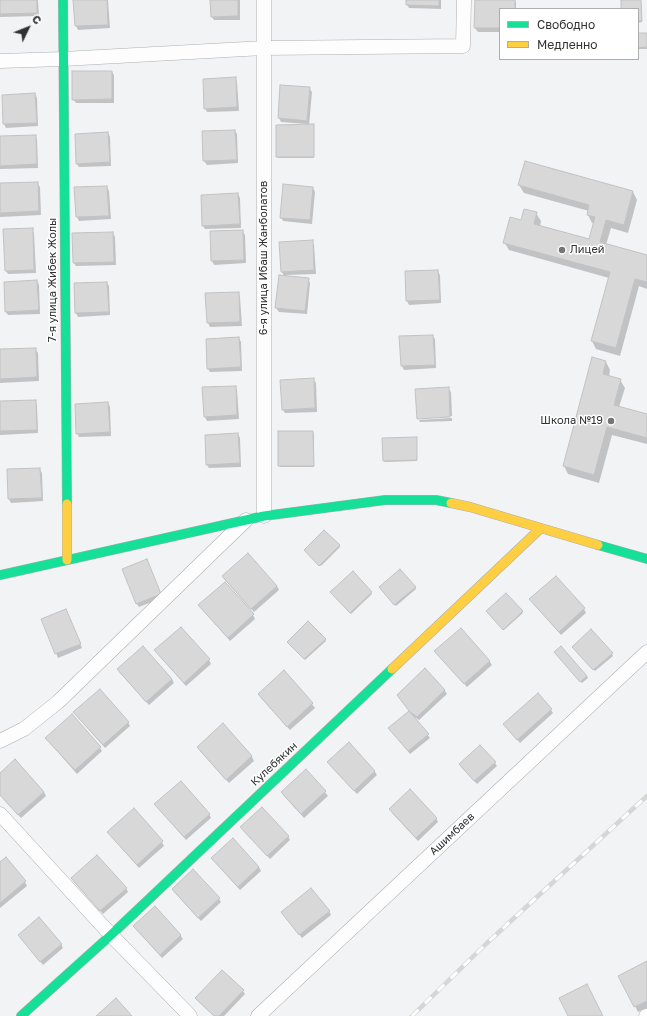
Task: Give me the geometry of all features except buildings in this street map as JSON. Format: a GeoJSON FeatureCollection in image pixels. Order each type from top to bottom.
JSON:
{"type":"FeatureCollection","features":[{"type":"Feature","properties":{"kind":"street","name":"7-я улица Жибек Жолы"},"geometry":{"type":"LineString","coordinates":[[63,0],[67,560]]}},
{"type":"Feature","properties":{"kind":"street","name":"6-я улица Ибаш Жанболатов"},"geometry":{"type":"LineString","coordinates":[[264,0],[264,516]]}},
{"type":"Feature","properties":{"kind":"street"},"geometry":{"type":"LineString","coordinates":[[0,60],[63,59],[264,48],[463,46],[464,0]]}},
{"type":"Feature","properties":{"kind":"street"},"geometry":{"type":"LineString","coordinates":[[0,575],[264,516],[385,500],[436,500],[470,507],[647,559]]}},
{"type":"Feature","properties":{"kind":"street"},"geometry":{"type":"LineString","coordinates":[[0,741],[24,729],[58,702],[246,520]]}},
{"type":"Feature","properties":{"kind":"street","name":"Кулебякин"},"geometry":{"type":"LineString","coordinates":[[21,1016],[111,935],[541,528]]}},
{"type":"Feature","properties":{"kind":"street","name":"Ашимбаев"},"geometry":{"type":"LineString","coordinates":[[258,1016],[647,652]]}},
{"type":"Feature","properties":{"kind":"street"},"geometry":{"type":"LineString","coordinates":[[0,814],[111,935],[190,1016]]}},
{"type":"Feature","properties":{"kind":"railway"},"geometry":{"type":"LineString","coordinates":[[412,1016],[487,943],[647,796]]}},
{"type":"Feature","properties":{"kind":"traffic: fast"},"geometry":{"type":"LineString","coordinates":[[63,0],[67,504]]}},
{"type":"Feature","properties":{"kind":"traffic: fast"},"geometry":{"type":"LineString","coordinates":[[0,575],[264,516],[385,500],[436,500],[451,503]]}},
{"type":"Feature","properties":{"kind":"traffic: fast"},"geometry":{"type":"LineString","coordinates":[[598,545],[647,559]]}},
{"type":"Feature","properties":{"kind":"traffic: fast"},"geometry":{"type":"LineString","coordinates":[[21,1016],[111,935],[392,669]]}},
{"type":"Feature","properties":{"kind":"traffic: slow"},"geometry":{"type":"LineString","coordinates":[[451,503],[470,507],[598,545]]}},
{"type":"Feature","properties":{"kind":"traffic: slow"},"geometry":{"type":"LineString","coordinates":[[67,504],[67,560]]}},
{"type":"Feature","properties":{"kind":"traffic: slow"},"geometry":{"type":"LineString","coordinates":[[392,669],[541,528]]}},
{"type":"Feature","properties":{"kind":"place","name":"Лицей"},"geometry":{"type":"Point","coordinates":[562,250]}},
{"type":"Feature","properties":{"kind":"place","name":"Школа №19"},"geometry":{"type":"Point","coordinates":[611,421]}}]}
